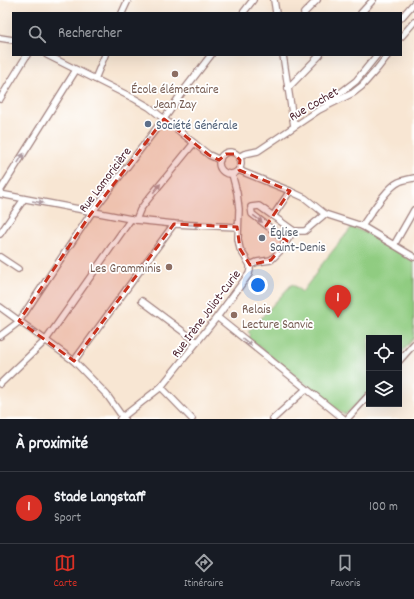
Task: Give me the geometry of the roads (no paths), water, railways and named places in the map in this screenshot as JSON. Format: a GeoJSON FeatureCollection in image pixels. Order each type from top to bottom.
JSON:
{"type":"FeatureCollection","features":[{"type":"Feature","properties":{"kind":"street"},"geometry":{"type":"LineString","coordinates":[[122,12],[128,0]]}},
{"type":"Feature","properties":{"kind":"street"},"geometry":{"type":"LineString","coordinates":[[244,12],[253,0]]}},
{"type":"Feature","properties":{"kind":"street"},"geometry":{"type":"LineString","coordinates":[[274,0],[276,12]]}},
{"type":"Feature","properties":{"kind":"street"},"geometry":{"type":"LineString","coordinates":[[305,12],[317,0]]}},
{"type":"Feature","properties":{"kind":"street"},"geometry":{"type":"LineString","coordinates":[[362,12],[373,0]]}},
{"type":"Feature","properties":{"kind":"street"},"geometry":{"type":"LineString","coordinates":[[402,17],[413,3]]}},
{"type":"Feature","properties":{"kind":"street"},"geometry":{"type":"LineString","coordinates":[[402,36],[414,22]]}},
{"type":"Feature","properties":{"kind":"street"},"geometry":{"type":"LineString","coordinates":[[1,39],[12,40]]}},
{"type":"Feature","properties":{"kind":"street"},"geometry":{"type":"LineString","coordinates":[[0,99],[26,56]]}},
{"type":"Feature","properties":{"kind":"street"},"geometry":{"type":"LineString","coordinates":[[48,56],[149,107],[209,155],[220,160]]}},
{"type":"Feature","properties":{"kind":"street"},"geometry":{"type":"LineString","coordinates":[[95,79],[105,56]]}},
{"type":"Feature","properties":{"kind":"street","name":"Rue Lamoricière"},"geometry":{"type":"LineString","coordinates":[[0,336],[20,320],[93,212],[210,56]]}},
{"type":"Feature","properties":{"kind":"street"},"geometry":{"type":"LineString","coordinates":[[283,56],[294,126]]}},
{"type":"Feature","properties":{"kind":"street"},"geometry":{"type":"LineString","coordinates":[[288,88],[319,56]]}},
{"type":"Feature","properties":{"kind":"street"},"geometry":{"type":"LineString","coordinates":[[319,110],[356,81],[376,56]]}},
{"type":"Feature","properties":{"kind":"street","name":"Rue Cochet"},"geometry":{"type":"LineString","coordinates":[[239,157],[244,154],[258,151],[319,110],[353,93],[362,86],[387,56]]}},
{"type":"Feature","properties":{"kind":"street"},"geometry":{"type":"LineString","coordinates":[[0,191],[76,70]]}},
{"type":"Feature","properties":{"kind":"street"},"geometry":{"type":"LineString","coordinates":[[0,384],[46,340],[145,203],[194,143]]}},
{"type":"Feature","properties":{"kind":"street"},"geometry":{"type":"LineString","coordinates":[[229,153],[239,157],[241,163],[239,169],[232,174],[222,170],[220,160],[223,155],[229,153]]}},
{"type":"Feature","properties":{"kind":"street"},"geometry":{"type":"LineString","coordinates":[[239,169],[304,198],[326,214],[362,226],[414,257]]}},
{"type":"Feature","properties":{"kind":"street","name":"Rue Irène Joliot-Curie"},"geometry":{"type":"LineString","coordinates":[[123,418],[162,387],[217,318],[249,274],[250,265],[240,249],[238,239],[237,227],[239,209],[232,174]]}},
{"type":"Feature","properties":{"kind":"street"},"geometry":{"type":"LineString","coordinates":[[362,226],[393,186],[398,182],[414,178]]}},
{"type":"Feature","properties":{"kind":"street"},"geometry":{"type":"LineString","coordinates":[[273,216],[290,191]]}},
{"type":"Feature","properties":{"kind":"street"},"geometry":{"type":"LineString","coordinates":[[0,194],[133,220],[174,224],[237,227]]}},
{"type":"Feature","properties":{"kind":"street"},"geometry":{"type":"LineString","coordinates":[[0,234],[24,199]]}},
{"type":"Feature","properties":{"kind":"street"},"geometry":{"type":"LineString","coordinates":[[286,241],[252,214],[251,207],[259,206],[294,231],[305,231],[326,214]]}},
{"type":"Feature","properties":{"kind":"street"},"geometry":{"type":"LineString","coordinates":[[394,245],[414,210]]}},
{"type":"Feature","properties":{"kind":"street"},"geometry":{"type":"LineString","coordinates":[[74,361],[174,224]]}},
{"type":"Feature","properties":{"kind":"street"},"geometry":{"type":"LineString","coordinates":[[250,265],[257,262],[272,260],[294,231]]}},
{"type":"Feature","properties":{"kind":"street"},"geometry":{"type":"LineString","coordinates":[[0,257],[18,269]]}},
{"type":"Feature","properties":{"kind":"street"},"geometry":{"type":"LineString","coordinates":[[142,300],[197,342]]}},
{"type":"Feature","properties":{"kind":"street"},"geometry":{"type":"LineString","coordinates":[[0,307],[20,320],[74,361],[107,395],[123,418]]}},
{"type":"Feature","properties":{"kind":"street"},"geometry":{"type":"LineString","coordinates":[[217,318],[345,419],[366,398]]}},
{"type":"Feature","properties":{"kind":"street"},"geometry":{"type":"LineString","coordinates":[[402,358],[414,344]]}},
{"type":"Feature","properties":{"kind":"street"},"geometry":{"type":"LineString","coordinates":[[162,387],[192,419]]}},
{"type":"Feature","properties":{"kind":"street"},"geometry":{"type":"LineString","coordinates":[[273,419],[306,389]]}},
{"type":"Feature","properties":{"kind":"place","name":"École élémentaire Jean Zay"},"geometry":{"type":"Point","coordinates":[175,74]}},
{"type":"Feature","properties":{"kind":"place","name":"Société Générale"},"geometry":{"type":"Point","coordinates":[148,124]}},
{"type":"Feature","properties":{"kind":"place","name":"Église Saint-Denis"},"geometry":{"type":"Point","coordinates":[262,238]}},
{"type":"Feature","properties":{"kind":"place","name":"Les Gramminis"},"geometry":{"type":"Point","coordinates":[169,267]}},
{"type":"Feature","properties":{"kind":"place","name":"Relais Lecture Sanvic"},"geometry":{"type":"Point","coordinates":[234,315]}},
{"type":"Feature","properties":{"kind":"place","name":"Stade Langstaff"},"geometry":{"type":"Point","coordinates":[338,318]}}]}
